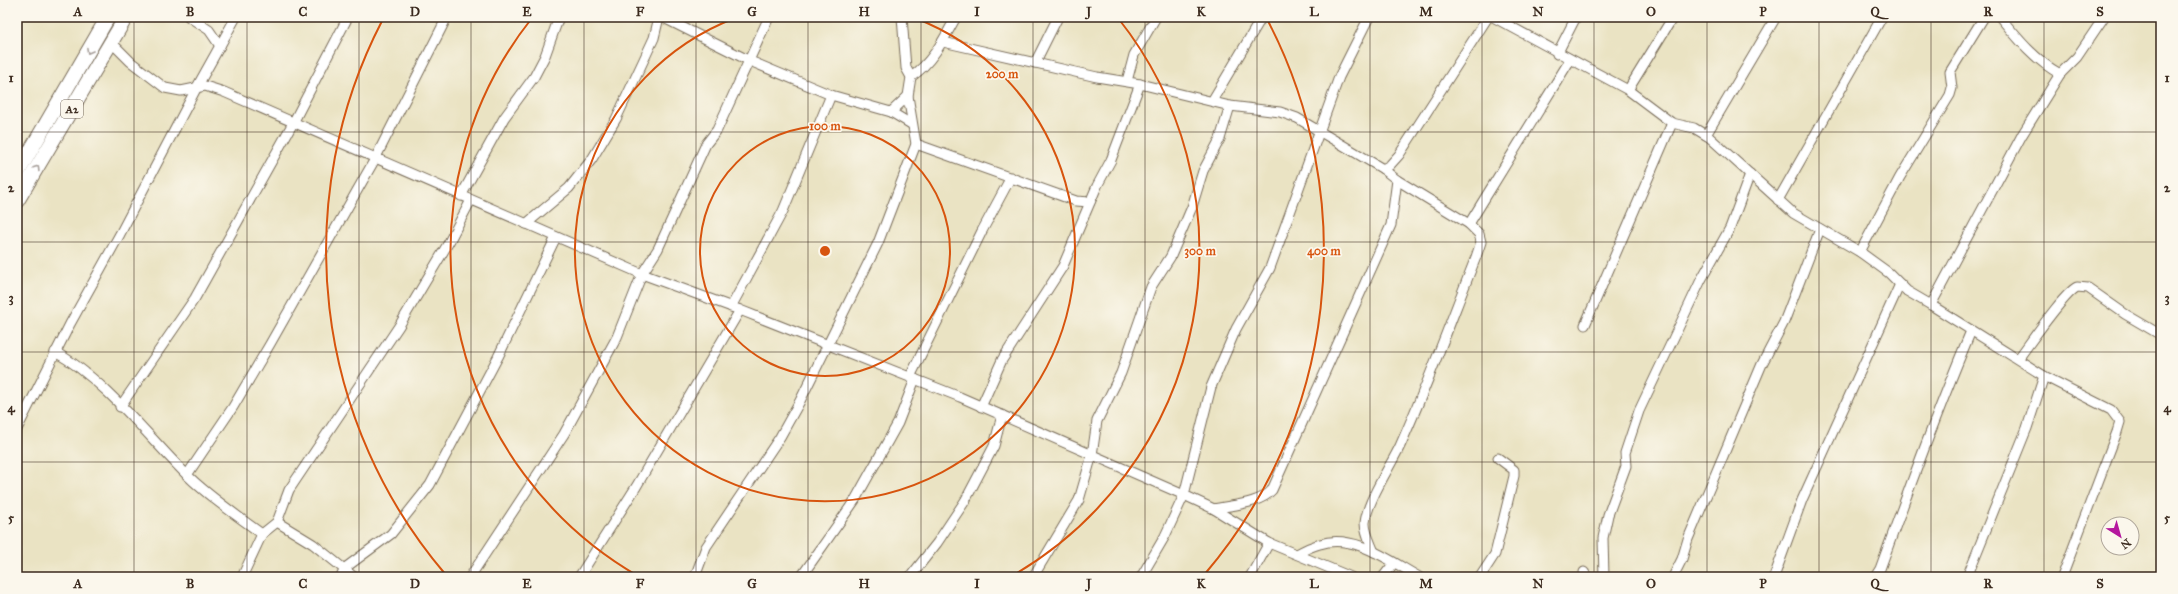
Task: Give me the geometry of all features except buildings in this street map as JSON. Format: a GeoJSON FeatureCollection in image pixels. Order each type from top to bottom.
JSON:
{"type":"FeatureCollection","features":[{"type":"Feature","properties":{"kind":"highway","name":"A2"},"geometry":{"type":"LineString","coordinates":[[17,174],[108,17]]}},
{"type":"Feature","properties":{"kind":"highway","name":"A2"},"geometry":{"type":"LineString","coordinates":[[17,202],[126,17]]}},
{"type":"Feature","properties":{"kind":"street"},"geometry":{"type":"LineString","coordinates":[[190,17],[209,30],[220,46]]}},
{"type":"Feature","properties":{"kind":"street"},"geometry":{"type":"LineString","coordinates":[[17,429],[55,352],[236,17]]}},
{"type":"Feature","properties":{"kind":"street"},"geometry":{"type":"LineString","coordinates":[[120,407],[195,298],[293,123],[348,17]]}},
{"type":"Feature","properties":{"kind":"street"},"geometry":{"type":"LineString","coordinates":[[187,475],[233,407],[375,159],[447,17]]}},
{"type":"Feature","properties":{"kind":"street"},"geometry":{"type":"LineString","coordinates":[[461,196],[504,118],[526,91],[534,77],[545,56],[559,17]]}},
{"type":"Feature","properties":{"kind":"street"},"geometry":{"type":"LineString","coordinates":[[526,224],[569,188],[592,159],[616,119],[654,38],[660,17],[750,61],[831,95],[891,112],[911,124]]}},
{"type":"Feature","properties":{"kind":"street"},"geometry":{"type":"LineString","coordinates":[[470,577],[564,434],[617,337],[642,274],[661,243],[706,144],[717,130],[770,17]]}},
{"type":"Feature","properties":{"kind":"street"},"geometry":{"type":"LineString","coordinates":[[695,577],[706,547],[780,437],[829,345],[878,243],[916,144],[911,124],[908,96],[911,77],[906,68],[902,17]]}},
{"type":"Feature","properties":{"kind":"street"},"geometry":{"type":"LineString","coordinates":[[911,77],[922,70],[943,42],[956,17]]}},
{"type":"Feature","properties":{"kind":"street"},"geometry":{"type":"LineString","coordinates":[[1035,63],[1058,17]]}},
{"type":"Feature","properties":{"kind":"street"},"geometry":{"type":"LineString","coordinates":[[1127,81],[1134,56],[1156,17]]}},
{"type":"Feature","properties":{"kind":"street"},"geometry":{"type":"LineString","coordinates":[[1212,101],[1262,17]]}},
{"type":"Feature","properties":{"kind":"street"},"geometry":{"type":"LineString","coordinates":[[1141,577],[1165,536],[1184,495],[1211,387],[1236,329],[1270,268],[1339,77],[1368,17]]}},
{"type":"Feature","properties":{"kind":"street"},"geometry":{"type":"LineString","coordinates":[[1383,169],[1390,165],[1399,155],[1488,17]]}},
{"type":"Feature","properties":{"kind":"street"},"geometry":{"type":"LineString","coordinates":[[1492,17],[1557,54],[1628,90],[1672,123],[1694,128],[1706,135],[1793,213],[1860,252],[1889,273],[1907,291],[1932,304],[1971,331],[2044,376],[2111,410],[2120,422],[2062,577]]}},
{"type":"Feature","properties":{"kind":"street"},"geometry":{"type":"LineString","coordinates":[[1557,54],[1576,17]]}},
{"type":"Feature","properties":{"kind":"street"},"geometry":{"type":"LineString","coordinates":[[1628,90],[1673,17]]}},
{"type":"Feature","properties":{"kind":"street"},"geometry":{"type":"LineString","coordinates":[[1706,135],[1776,17]]}},
{"type":"Feature","properties":{"kind":"street"},"geometry":{"type":"LineString","coordinates":[[1778,200],[1882,17]]}},
{"type":"Feature","properties":{"kind":"street"},"geometry":{"type":"LineString","coordinates":[[1860,252],[1900,177],[1945,103],[1952,88],[1950,72],[1984,17]]}},
{"type":"Feature","properties":{"kind":"street"},"geometry":{"type":"LineString","coordinates":[[2000,17],[2034,56],[2060,74]]}},
{"type":"Feature","properties":{"kind":"street"},"geometry":{"type":"LineString","coordinates":[[1932,304],[2022,135],[2060,74],[2077,57],[2104,17]]}},
{"type":"Feature","properties":{"kind":"street"},"geometry":{"type":"LineString","coordinates":[[111,42],[131,62],[165,88],[181,91],[205,86],[224,92],[642,274],[735,308],[913,378],[1002,415],[1184,495],[1214,509],[1269,543],[1351,577]]}},
{"type":"Feature","properties":{"kind":"street"},"geometry":{"type":"LineString","coordinates":[[943,42],[1097,77],[1127,81],[1230,106],[1280,112],[1297,118],[1383,169],[1397,180],[1469,224],[1480,234],[1481,242],[1479,249],[1400,447],[1377,489],[1365,522],[1374,552]]}},
{"type":"Feature","properties":{"kind":"street"},"geometry":{"type":"LineString","coordinates":[[1469,224],[1570,60]]}},
{"type":"Feature","properties":{"kind":"street"},"geometry":{"type":"LineString","coordinates":[[981,406],[1002,360],[1063,266],[1090,202],[1114,153],[1140,84]]}},
{"type":"Feature","properties":{"kind":"street"},"geometry":{"type":"LineString","coordinates":[[579,577],[636,487],[735,308],[783,211],[831,95]]}},
{"type":"Feature","properties":{"kind":"street"},"geometry":{"type":"LineString","coordinates":[[891,112],[908,96]]}},
{"type":"Feature","properties":{"kind":"street"},"geometry":{"type":"LineString","coordinates":[[1033,577],[1079,500],[1092,455],[1097,421],[1122,373],[1151,287],[1171,256],[1192,207],[1203,171],[1220,138],[1230,106]]}},
{"type":"Feature","properties":{"kind":"street"},"geometry":{"type":"LineString","coordinates":[[1585,325],[1672,123]]}},
{"type":"Feature","properties":{"kind":"street"},"geometry":{"type":"LineString","coordinates":[[916,144],[1076,200],[1090,202]]}},
{"type":"Feature","properties":{"kind":"street"},"geometry":{"type":"LineString","coordinates":[[1604,577],[1603,538],[1608,514],[1626,466],[1625,453],[1639,411],[1701,280],[1730,228],[1750,174]]}},
{"type":"Feature","properties":{"kind":"street"},"geometry":{"type":"LineString","coordinates":[[801,577],[854,500],[898,423],[913,378],[1011,177]]}},
{"type":"Feature","properties":{"kind":"street"},"geometry":{"type":"LineString","coordinates":[[1214,509],[1260,499],[1268,496],[1272,490],[1391,225],[1397,180]]}},
{"type":"Feature","properties":{"kind":"street"},"geometry":{"type":"LineString","coordinates":[[242,577],[262,534],[277,522],[289,490],[399,326],[449,242],[471,200]]}},
{"type":"Feature","properties":{"kind":"street"},"geometry":{"type":"LineString","coordinates":[[1673,577],[1682,559],[1688,539],[1762,364],[1784,322],[1820,229]]}},
{"type":"Feature","properties":{"kind":"street"},"geometry":{"type":"LineString","coordinates":[[341,577],[345,568],[391,534],[430,485],[498,357],[556,237]]}},
{"type":"Feature","properties":{"kind":"street"},"geometry":{"type":"LineString","coordinates":[[1774,577],[1802,500],[1900,284]]}},
{"type":"Feature","properties":{"kind":"street"},"geometry":{"type":"LineString","coordinates":[[2018,359],[2062,302],[2076,287],[2088,288],[2125,314],[2161,335]]}},
{"type":"Feature","properties":{"kind":"street"},"geometry":{"type":"LineString","coordinates":[[1875,577],[1880,569],[1923,457],[1929,433],[1971,331]]}},
{"type":"Feature","properties":{"kind":"street"},"geometry":{"type":"LineString","coordinates":[[55,352],[76,363],[187,475],[262,534]]}},
{"type":"Feature","properties":{"kind":"street"},"geometry":{"type":"LineString","coordinates":[[1967,577],[2028,428],[2044,376]]}},
{"type":"Feature","properties":{"kind":"street"},"geometry":{"type":"LineString","coordinates":[[910,577],[937,543],[965,501],[994,446],[1002,415]]}},
{"type":"Feature","properties":{"kind":"street"},"geometry":{"type":"LineString","coordinates":[[1480,577],[1495,554],[1514,476],[1514,470],[1498,458]]}},
{"type":"Feature","properties":{"kind":"street"},"geometry":{"type":"LineString","coordinates":[[277,522],[313,544],[345,568],[354,577]]}},
{"type":"Feature","properties":{"kind":"street"},"geometry":{"type":"LineString","coordinates":[[1297,554],[1320,544],[1341,542],[1356,545],[1374,552],[1419,577]]}},
{"type":"Feature","properties":{"kind":"street"},"geometry":{"type":"LineString","coordinates":[[1250,577],[1269,543]]}},
{"type":"Feature","properties":{"kind":"street"},"geometry":{"type":"LineString","coordinates":[[1383,577],[1394,564]]}}]}
